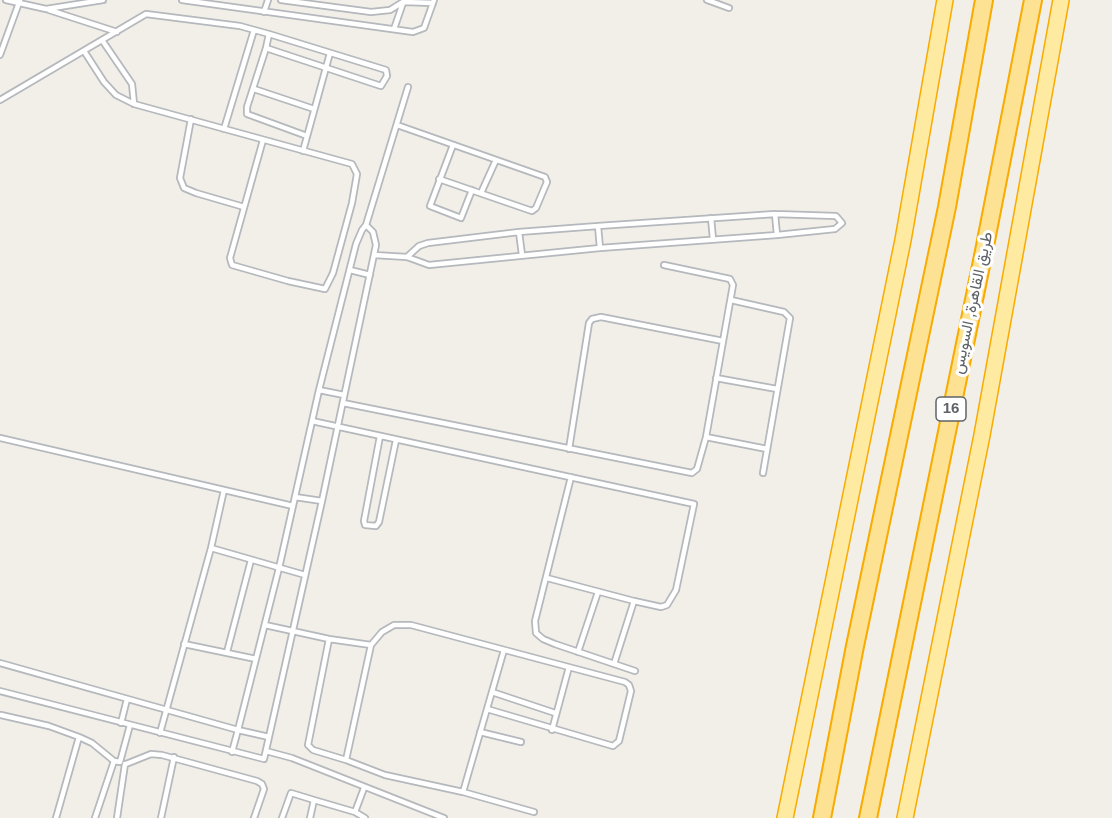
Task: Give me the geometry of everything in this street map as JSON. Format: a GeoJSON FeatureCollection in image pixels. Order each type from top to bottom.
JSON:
{"type":"FeatureCollection","features":[{"type":"Feature","properties":{"kind":"highway"},"geometry":{"type":"LineString","coordinates":[[785,818],[903,240],[945,0]]}},
{"type":"Feature","properties":{"kind":"highway"},"geometry":{"type":"LineString","coordinates":[[822,818],[857,635],[947,207],[984,0]]}},
{"type":"Feature","properties":{"kind":"highway","name":"طريق القاهرة, السويس"},"geometry":{"type":"LineString","coordinates":[[868,818],[984,250],[1032,0]]}},
{"type":"Feature","properties":{"kind":"highway","name":"16"},"geometry":{"type":"LineString","coordinates":[[904,818],[982,435],[1061,0]]}},
{"type":"Feature","properties":{"kind":"lane"},"geometry":{"type":"LineString","coordinates":[[6,0],[46,9],[117,32]]}},
{"type":"Feature","properties":{"kind":"lane"},"geometry":{"type":"LineString","coordinates":[[46,9],[103,0]]}},
{"type":"Feature","properties":{"kind":"lane"},"geometry":{"type":"LineString","coordinates":[[182,0],[420,31],[424,28],[434,1],[404,1],[390,10],[371,12],[281,0]]}},
{"type":"Feature","properties":{"kind":"lane"},"geometry":{"type":"LineString","coordinates":[[264,12],[268,0]]}},
{"type":"Feature","properties":{"kind":"lane"},"geometry":{"type":"LineString","coordinates":[[707,0],[729,8]]}},
{"type":"Feature","properties":{"kind":"lane"},"geometry":{"type":"LineString","coordinates":[[394,29],[404,1]]}},
{"type":"Feature","properties":{"kind":"lane"},"geometry":{"type":"LineString","coordinates":[[0,55],[19,2]]}},
{"type":"Feature","properties":{"kind":"lane"},"geometry":{"type":"LineString","coordinates":[[0,100],[146,14],[240,26],[386,70],[387,76],[381,86],[266,48]]}},
{"type":"Feature","properties":{"kind":"lane"},"geometry":{"type":"LineString","coordinates":[[224,129],[254,30]]}},
{"type":"Feature","properties":{"kind":"lane"},"geometry":{"type":"LineString","coordinates":[[269,34],[247,107],[247,114],[307,136]]}},
{"type":"Feature","properties":{"kind":"lane"},"geometry":{"type":"LineString","coordinates":[[102,40],[132,84],[134,104]]}},
{"type":"Feature","properties":{"kind":"lane"},"geometry":{"type":"LineString","coordinates":[[84,51],[104,82],[116,94],[134,104],[352,164],[356,168],[352,203],[333,273],[325,288],[288,281],[232,265],[230,258],[263,140]]}},
{"type":"Feature","properties":{"kind":"lane"},"geometry":{"type":"LineString","coordinates":[[303,151],[330,53]]}},
{"type":"Feature","properties":{"kind":"lane"},"geometry":{"type":"LineString","coordinates":[[232,752],[279,568],[319,390],[350,270],[408,87]]}},
{"type":"Feature","properties":{"kind":"lane"},"geometry":{"type":"LineString","coordinates":[[254,89],[314,109]]}},
{"type":"Feature","properties":{"kind":"lane"},"geometry":{"type":"LineString","coordinates":[[191,119],[180,178],[184,188],[244,207]]}},
{"type":"Feature","properties":{"kind":"lane"},"geometry":{"type":"LineString","coordinates":[[397,125],[546,178],[547,182],[536,208],[531,211],[439,179]]}},
{"type":"Feature","properties":{"kind":"lane"},"geometry":{"type":"LineString","coordinates":[[453,145],[430,206],[460,218],[471,190]]}},
{"type":"Feature","properties":{"kind":"lane"},"geometry":{"type":"LineString","coordinates":[[481,193],[496,160]]}},
{"type":"Feature","properties":{"kind":"lane"},"geometry":{"type":"LineString","coordinates":[[374,255],[406,257],[429,265],[600,248],[777,235],[835,229],[842,223],[836,216],[775,214],[519,232],[428,243],[419,246],[406,257]]}},
{"type":"Feature","properties":{"kind":"lane"},"geometry":{"type":"LineString","coordinates":[[775,214],[777,235]]}},
{"type":"Feature","properties":{"kind":"lane"},"geometry":{"type":"LineString","coordinates":[[711,218],[713,239]]}},
{"type":"Feature","properties":{"kind":"lane"},"geometry":{"type":"LineString","coordinates":[[0,691],[263,760],[322,501],[374,255],[375,238],[366,225]]}},
{"type":"Feature","properties":{"kind":"lane"},"geometry":{"type":"LineString","coordinates":[[598,226],[600,248]]}},
{"type":"Feature","properties":{"kind":"lane"},"geometry":{"type":"LineString","coordinates":[[519,232],[522,255]]}},
{"type":"Feature","properties":{"kind":"lane"},"geometry":{"type":"LineString","coordinates":[[343,403],[688,474],[697,469],[706,437],[733,285],[730,279],[664,265]]}},
{"type":"Feature","properties":{"kind":"lane"},"geometry":{"type":"LineString","coordinates":[[350,270],[370,275]]}},
{"type":"Feature","properties":{"kind":"lane"},"geometry":{"type":"LineString","coordinates":[[731,300],[784,312],[790,318],[763,472]]}},
{"type":"Feature","properties":{"kind":"lane"},"geometry":{"type":"LineString","coordinates":[[569,449],[589,323],[592,319],[601,317],[723,341]]}},
{"type":"Feature","properties":{"kind":"lane"},"geometry":{"type":"LineString","coordinates":[[716,378],[777,390]]}},
{"type":"Feature","properties":{"kind":"lane"},"geometry":{"type":"LineString","coordinates":[[319,390],[344,395]]}},
{"type":"Feature","properties":{"kind":"lane"},"geometry":{"type":"LineString","coordinates":[[312,421],[694,504],[674,597],[667,605],[661,607],[634,602],[547,578]]}},
{"type":"Feature","properties":{"kind":"lane"},"geometry":{"type":"LineString","coordinates":[[380,436],[363,521],[365,525],[376,526],[379,522],[396,440]]}},
{"type":"Feature","properties":{"kind":"lane"},"geometry":{"type":"LineString","coordinates":[[706,437],[767,449]]}},
{"type":"Feature","properties":{"kind":"lane"},"geometry":{"type":"LineString","coordinates":[[0,438],[293,506]]}},
{"type":"Feature","properties":{"kind":"lane"},"geometry":{"type":"LineString","coordinates":[[571,477],[535,621],[536,633],[543,639],[635,671]]}},
{"type":"Feature","properties":{"kind":"lane"},"geometry":{"type":"LineString","coordinates":[[160,733],[211,548],[224,490]]}},
{"type":"Feature","properties":{"kind":"lane"},"geometry":{"type":"LineString","coordinates":[[296,497],[322,501]]}},
{"type":"Feature","properties":{"kind":"lane"},"geometry":{"type":"LineString","coordinates":[[211,548],[305,575]]}},
{"type":"Feature","properties":{"kind":"lane"},"geometry":{"type":"LineString","coordinates":[[227,652],[252,560]]}},
{"type":"Feature","properties":{"kind":"lane"},"geometry":{"type":"LineString","coordinates":[[578,652],[598,592]]}},
{"type":"Feature","properties":{"kind":"lane"},"geometry":{"type":"LineString","coordinates":[[614,664],[634,602]]}},
{"type":"Feature","properties":{"kind":"lane"},"geometry":{"type":"LineString","coordinates":[[265,625],[329,639],[371,645]]}},
{"type":"Feature","properties":{"kind":"lane"},"geometry":{"type":"LineString","coordinates":[[346,760],[371,645],[382,632],[394,625],[411,625],[625,682],[631,691],[619,741],[614,746],[552,730],[487,709]]}},
{"type":"Feature","properties":{"kind":"lane"},"geometry":{"type":"LineString","coordinates":[[329,639],[308,745],[313,750],[385,775],[463,792],[534,812]]}},
{"type":"Feature","properties":{"kind":"lane"},"geometry":{"type":"LineString","coordinates":[[184,644],[256,659]]}},
{"type":"Feature","properties":{"kind":"lane"},"geometry":{"type":"LineString","coordinates":[[463,792],[504,650]]}},
{"type":"Feature","properties":{"kind":"lane"},"geometry":{"type":"LineString","coordinates":[[0,663],[269,737]]}},
{"type":"Feature","properties":{"kind":"lane"},"geometry":{"type":"LineString","coordinates":[[552,730],[569,667]]}},
{"type":"Feature","properties":{"kind":"lane"},"geometry":{"type":"LineString","coordinates":[[492,692],[555,712]]}},
{"type":"Feature","properties":{"kind":"lane"},"geometry":{"type":"LineString","coordinates":[[121,723],[127,699]]}},
{"type":"Feature","properties":{"kind":"lane"},"geometry":{"type":"LineString","coordinates":[[1,715],[49,726],[79,737],[92,743],[114,761],[123,763],[151,754],[174,757],[262,784],[264,789],[254,818]]}},
{"type":"Feature","properties":{"kind":"lane"},"geometry":{"type":"LineString","coordinates":[[117,818],[130,725]]}},
{"type":"Feature","properties":{"kind":"lane"},"geometry":{"type":"LineString","coordinates":[[480,732],[521,742]]}},
{"type":"Feature","properties":{"kind":"lane"},"geometry":{"type":"LineString","coordinates":[[56,818],[79,737]]}},
{"type":"Feature","properties":{"kind":"lane"},"geometry":{"type":"LineString","coordinates":[[266,751],[292,758],[444,818]]}},
{"type":"Feature","properties":{"kind":"lane"},"geometry":{"type":"LineString","coordinates":[[161,818],[174,757]]}},
{"type":"Feature","properties":{"kind":"lane"},"geometry":{"type":"LineString","coordinates":[[95,818],[114,761]]}},
{"type":"Feature","properties":{"kind":"lane"},"geometry":{"type":"LineString","coordinates":[[355,812],[364,788]]}},
{"type":"Feature","properties":{"kind":"lane"},"geometry":{"type":"LineString","coordinates":[[282,818],[291,794],[355,812],[365,818]]}},
{"type":"Feature","properties":{"kind":"lane"},"geometry":{"type":"LineString","coordinates":[[310,818],[314,800]]}}]}
